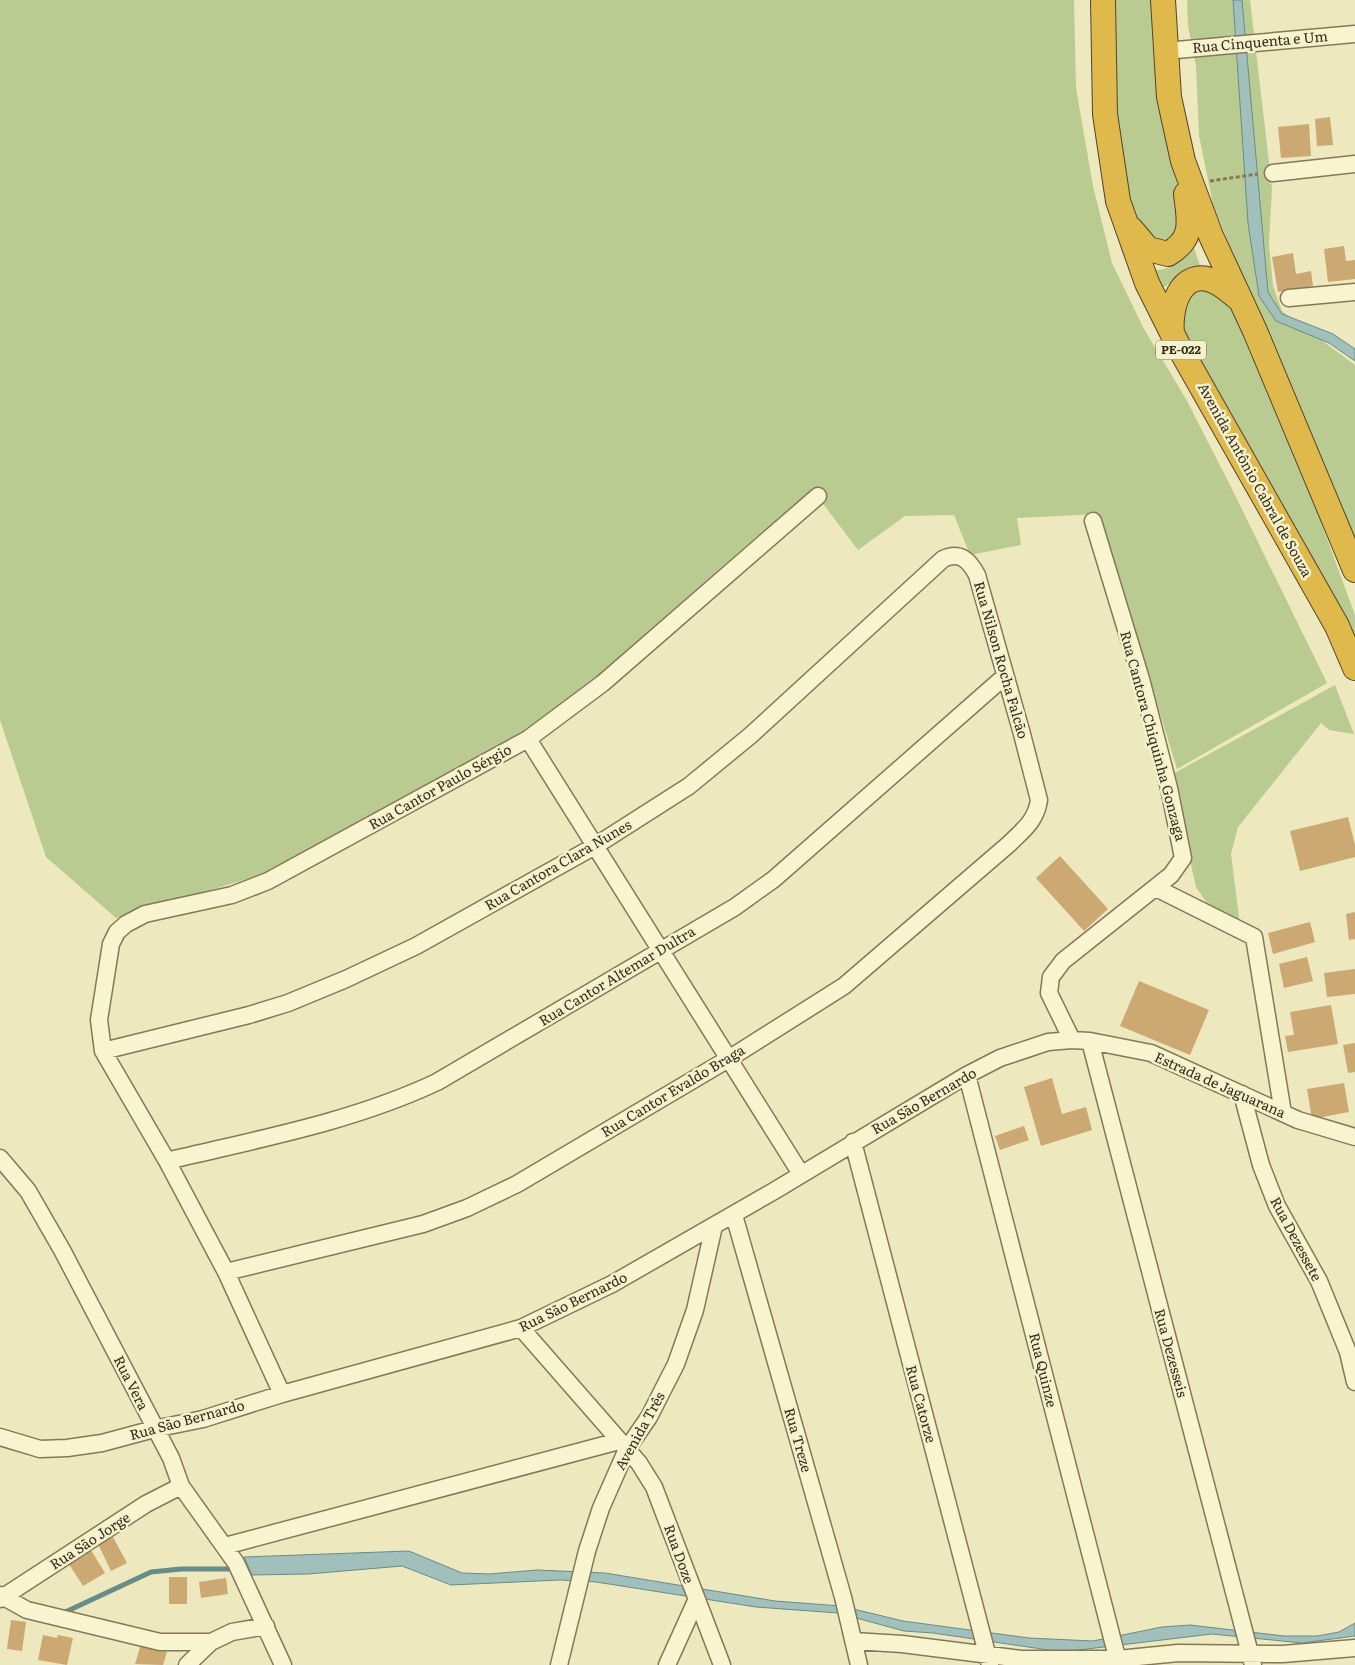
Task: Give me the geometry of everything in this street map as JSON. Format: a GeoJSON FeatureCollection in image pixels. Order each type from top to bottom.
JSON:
{"type":"FeatureCollection","features":[{"type":"Feature","properties":{"kind":"highway","name":"Avenida Antônio Cabral de Souza"},"geometry":{"type":"LineString","coordinates":[[1103,0],[1105,114],[1118,201],[1147,283],[1172,334],[1337,626],[1355,668]]}},
{"type":"Feature","properties":{"kind":"highway"},"geometry":{"type":"LineString","coordinates":[[1126,221],[1148,249],[1168,254],[1178,248],[1186,237],[1190,224],[1183,161],[1169,97],[1163,1]]}},
{"type":"Feature","properties":{"kind":"highway"},"geometry":{"type":"LineString","coordinates":[[1183,161],[1211,236],[1255,331],[1355,570]]}},
{"type":"Feature","properties":{"kind":"highway"},"geometry":{"type":"LineString","coordinates":[[1172,334],[1172,306],[1185,284],[1194,280],[1212,281],[1220,284],[1239,299]]}},
{"type":"Feature","properties":{"kind":"street","name":"Rua Cinquenta e Um"},"geometry":{"type":"LineString","coordinates":[[1165,51],[1355,34]]}},
{"type":"Feature","properties":{"kind":"street"},"geometry":{"type":"LineString","coordinates":[[1269,173],[1355,164]]}},
{"type":"Feature","properties":{"kind":"street"},"geometry":{"type":"LineString","coordinates":[[1289,298],[1355,292]]}},
{"type":"Feature","properties":{"kind":"street","name":"Rua Cantor Paulo Sérgio"},"geometry":{"type":"LineString","coordinates":[[103,1051],[99,1020],[111,944],[117,932],[126,924],[145,914],[232,894],[268,881],[528,739],[603,683],[818,496]]}},
{"type":"Feature","properties":{"kind":"street","name":"Rua Cantora Chiquinha Gonzaga"},"geometry":{"type":"LineString","coordinates":[[1072,1040],[1049,992],[1051,977],[1063,962],[1156,888],[1178,867],[1183,858],[1183,850],[1141,679],[1093,521]]}},
{"type":"Feature","properties":{"kind":"street","name":"Rua Nilson Rocha Falcão"},"geometry":{"type":"LineString","coordinates":[[943,559],[953,554],[962,557],[971,564],[977,575],[1036,787]]}},
{"type":"Feature","properties":{"kind":"street","name":"Rua Cantora Clara Nunes"},"geometry":{"type":"LineString","coordinates":[[103,1051],[288,1003],[346,980],[416,946],[595,846],[689,786],[751,735],[943,559]]}},
{"type":"Feature","properties":{"kind":"street","name":"Rua Cantor Altemar Dultra"},"geometry":{"type":"LineString","coordinates":[[167,1161],[328,1122],[404,1098],[438,1082],[735,907],[774,879],[1004,677]]}},
{"type":"Feature","properties":{"kind":"street"},"geometry":{"type":"LineString","coordinates":[[528,739],[730,1058],[801,1174]]}},
{"type":"Feature","properties":{"kind":"street","name":"Rua Cantor Evaldo Braga"},"geometry":{"type":"LineString","coordinates":[[226,1272],[422,1224],[467,1208],[517,1184],[730,1058],[844,986],[1009,844],[1031,822],[1037,811],[1036,787]]}},
{"type":"Feature","properties":{"kind":"street"},"geometry":{"type":"LineString","coordinates":[[1156,888],[1254,937],[1283,1113]]}},
{"type":"Feature","properties":{"kind":"street","name":"Estrada de Jaguarana"},"geometry":{"type":"LineString","coordinates":[[1072,1040],[1151,1053],[1298,1120],[1355,1137]]}},
{"type":"Feature","properties":{"kind":"street","name":"Rua São Bernardo"},"geometry":{"type":"LineString","coordinates":[[0,1437],[40,1449],[67,1448],[102,1443],[154,1429],[203,1419],[282,1394],[521,1328],[605,1288],[734,1215],[852,1142],[967,1075],[1026,1048],[1072,1040]]}},
{"type":"Feature","properties":{"kind":"street","name":"Rua Dezesseis"},"geometry":{"type":"LineString","coordinates":[[1090,1042],[1250,1653]]}},
{"type":"Feature","properties":{"kind":"street"},"geometry":{"type":"LineString","coordinates":[[103,1051],[167,1161],[226,1272],[282,1394]]}},
{"type":"Feature","properties":{"kind":"street","name":"Rua Quinze"},"geometry":{"type":"LineString","coordinates":[[967,1075],[1117,1658]]}},
{"type":"Feature","properties":{"kind":"street","name":"Rua Dezessete"},"geometry":{"type":"LineString","coordinates":[[1242,1094],[1264,1173],[1277,1206],[1320,1282],[1348,1352],[1355,1382]]}},
{"type":"Feature","properties":{"kind":"street"},"geometry":{"type":"LineString","coordinates":[[1336,1130],[1355,1124]]}},
{"type":"Feature","properties":{"kind":"street","name":"Rua Catorze"},"geometry":{"type":"LineString","coordinates":[[852,1142],[987,1655]]}},
{"type":"Feature","properties":{"kind":"street","name":"Rua Vera"},"geometry":{"type":"LineString","coordinates":[[0,1158],[28,1191],[58,1242],[170,1458],[182,1486],[236,1564],[266,1626],[282,1665]]}},
{"type":"Feature","properties":{"kind":"street","name":"Rua Treze"},"geometry":{"type":"LineString","coordinates":[[734,1215],[843,1596],[859,1665]]}},
{"type":"Feature","properties":{"kind":"street","name":"Avenida Três"},"geometry":{"type":"LineString","coordinates":[[559,1665],[600,1508],[623,1445],[649,1417],[676,1364],[695,1310],[714,1226]]}},
{"type":"Feature","properties":{"kind":"street","name":"Rua Doze"},"geometry":{"type":"LineString","coordinates":[[521,1328],[623,1445],[654,1487],[722,1665]]}},
{"type":"Feature","properties":{"kind":"street"},"geometry":{"type":"LineString","coordinates":[[225,1546],[623,1445]]}},
{"type":"Feature","properties":{"kind":"street","name":"Rua São Jorge"},"geometry":{"type":"LineString","coordinates":[[1,1597],[146,1504],[182,1486]]}},
{"type":"Feature","properties":{"kind":"street"},"geometry":{"type":"LineString","coordinates":[[1,1597],[27,1610],[160,1642],[211,1642]]}},
{"type":"Feature","properties":{"kind":"street"},"geometry":{"type":"LineString","coordinates":[[667,1665],[696,1601]]}},
{"type":"Feature","properties":{"kind":"street"},"geometry":{"type":"LineString","coordinates":[[187,1665],[211,1642],[232,1632],[266,1626]]}},
{"type":"Feature","properties":{"kind":"street"},"geometry":{"type":"LineString","coordinates":[[854,1641],[902,1644],[1021,1659],[1117,1658],[1178,1653],[1282,1654],[1355,1648]]}},
{"type":"Feature","properties":{"kind":"path"},"geometry":{"type":"LineString","coordinates":[[1192,185],[1244,174],[1269,173]]}},
{"type":"Feature","properties":{"kind":"green space"},"geometry":{"type":"Polygon","coordinates":[[[0,0],[1074,0],[1076,88],[1093,186],[1112,263],[1144,329],[1186,399],[1327,683],[1177,769],[1099,514],[1017,518],[1021,545],[970,555],[954,515],[905,516],[858,550],[821,501],[528,742],[258,876],[116,918],[46,857],[0,720],[0,0]]]}},
{"type":"Feature","properties":{"kind":"green space"},"geometry":{"type":"Polygon","coordinates":[[[1103,0],[1162,0],[1164,132],[1185,214],[1168,250],[1127,220],[1103,0]]]}},
{"type":"Feature","properties":{"kind":"green space"},"geometry":{"type":"Polygon","coordinates":[[[1187,0],[1250,0],[1272,188],[1269,244],[1273,286],[1282,311],[1355,365],[1355,563],[1213,204],[1199,136],[1196,66],[1188,26],[1187,0]]]}},
{"type":"Feature","properties":{"kind":"green space"},"geometry":{"type":"Polygon","coordinates":[[[1194,248],[1205,279],[1172,282],[1161,289],[1147,270],[1168,268],[1179,262],[1194,248]]]}},
{"type":"Feature","properties":{"kind":"green space"},"geometry":{"type":"Polygon","coordinates":[[[1189,286],[1221,291],[1251,331],[1355,615],[1355,666],[1178,342],[1189,286]]]}},
{"type":"Feature","properties":{"kind":"green space"},"geometry":{"type":"Polygon","coordinates":[[[1335,685],[1354,734],[1329,730],[1321,723],[1238,827],[1231,854],[1240,925],[1211,909],[1196,887],[1171,775],[1335,685]]]}},
{"type":"Feature","properties":{"kind":"water"},"geometry":{"type":"Polygon","coordinates":[[[1233,0],[1242,0],[1268,292],[1282,314],[1333,334],[1355,349],[1355,361],[1329,343],[1276,321],[1259,296],[1248,223],[1233,0]]]}},
{"type":"Feature","properties":{"kind":"water"},"geometry":{"type":"Polygon","coordinates":[[[409,1551],[462,1573],[489,1574],[537,1570],[605,1573],[775,1601],[841,1606],[903,1621],[1029,1638],[1093,1641],[1162,1627],[1190,1625],[1284,1636],[1317,1636],[1339,1632],[1355,1623],[1355,1636],[1302,1643],[1212,1634],[1062,1652],[933,1633],[904,1631],[838,1613],[756,1607],[596,1582],[560,1580],[451,1585],[402,1566],[308,1574],[252,1575],[244,1557],[409,1551]]]}},
{"type":"Feature","properties":{"kind":"building"},"geometry":{"type":"Polygon","coordinates":[[[1330,117],[1333,145],[1317,146],[1315,119],[1330,117]]]}},
{"type":"Feature","properties":{"kind":"building"},"geometry":{"type":"Polygon","coordinates":[[[1309,124],[1311,156],[1281,158],[1278,127],[1309,124]]]}},
{"type":"Feature","properties":{"kind":"building"},"geometry":{"type":"Polygon","coordinates":[[[1344,246],[1346,261],[1355,260],[1355,279],[1328,282],[1324,249],[1344,246]]]}},
{"type":"Feature","properties":{"kind":"building"},"geometry":{"type":"Polygon","coordinates":[[[1293,253],[1296,274],[1311,271],[1313,286],[1278,292],[1272,257],[1293,253]]]}},
{"type":"Feature","properties":{"kind":"building"},"geometry":{"type":"Polygon","coordinates":[[[1348,817],[1355,845],[1355,857],[1300,871],[1290,831],[1348,817]]]}},
{"type":"Feature","properties":{"kind":"building"},"geometry":{"type":"Polygon","coordinates":[[[1060,856],[1108,909],[1084,931],[1036,878],[1060,856]]]}},
{"type":"Feature","properties":{"kind":"building"},"geometry":{"type":"Polygon","coordinates":[[[1355,912],[1355,939],[1349,940],[1346,914],[1355,912]]]}},
{"type":"Feature","properties":{"kind":"building"},"geometry":{"type":"Polygon","coordinates":[[[1310,922],[1315,942],[1273,954],[1268,933],[1310,922]]]}},
{"type":"Feature","properties":{"kind":"building"},"geometry":{"type":"Polygon","coordinates":[[[1307,957],[1313,981],[1284,988],[1279,964],[1307,957]]]}},
{"type":"Feature","properties":{"kind":"building"},"geometry":{"type":"Polygon","coordinates":[[[1355,969],[1355,994],[1327,997],[1324,973],[1355,969]]]}},
{"type":"Feature","properties":{"kind":"building"},"geometry":{"type":"Polygon","coordinates":[[[1139,981],[1209,1010],[1190,1055],[1120,1026],[1139,981]]]}},
{"type":"Feature","properties":{"kind":"building"},"geometry":{"type":"Polygon","coordinates":[[[1331,1005],[1338,1044],[1288,1052],[1285,1036],[1294,1035],[1290,1012],[1331,1005]]]}},
{"type":"Feature","properties":{"kind":"building"},"geometry":{"type":"Polygon","coordinates":[[[1355,1043],[1355,1072],[1348,1073],[1343,1045],[1355,1043]]]}},
{"type":"Feature","properties":{"kind":"building"},"geometry":{"type":"Polygon","coordinates":[[[1052,1078],[1062,1114],[1086,1107],[1092,1130],[1041,1146],[1024,1087],[1052,1078]]]}},
{"type":"Feature","properties":{"kind":"building"},"geometry":{"type":"Polygon","coordinates":[[[1344,1083],[1349,1112],[1312,1119],[1307,1089],[1344,1083]]]}},
{"type":"Feature","properties":{"kind":"building"},"geometry":{"type":"Polygon","coordinates":[[[1024,1126],[1029,1140],[1000,1150],[995,1136],[1024,1126]]]}},
{"type":"Feature","properties":{"kind":"building"},"geometry":{"type":"Polygon","coordinates":[[[113,1537],[127,1563],[111,1571],[98,1544],[113,1537]]]}},
{"type":"Feature","properties":{"kind":"building"},"geometry":{"type":"Polygon","coordinates":[[[89,1547],[105,1573],[83,1586],[67,1561],[89,1547]]]}},
{"type":"Feature","properties":{"kind":"building"},"geometry":{"type":"Polygon","coordinates":[[[169,1577],[187,1577],[187,1604],[169,1604],[169,1577]]]}},
{"type":"Feature","properties":{"kind":"building"},"geometry":{"type":"Polygon","coordinates":[[[226,1578],[228,1594],[201,1598],[199,1582],[226,1578]]]}},
{"type":"Feature","properties":{"kind":"building"},"geometry":{"type":"Polygon","coordinates":[[[11,1620],[26,1622],[22,1651],[7,1649],[11,1620]]]}},
{"type":"Feature","properties":{"kind":"building"},"geometry":{"type":"Polygon","coordinates":[[[43,1635],[57,1638],[58,1635],[73,1638],[67,1665],[38,1660],[43,1635]]]}},
{"type":"Feature","properties":{"kind":"building"},"geometry":{"type":"Polygon","coordinates":[[[141,1644],[167,1652],[163,1665],[135,1664],[141,1644]]]}},
{"type":"Feature","properties":{"kind":"waterway"},"geometry":{"type":"LineString","coordinates":[[61,1614],[151,1572],[181,1569],[231,1569]]}}]}
